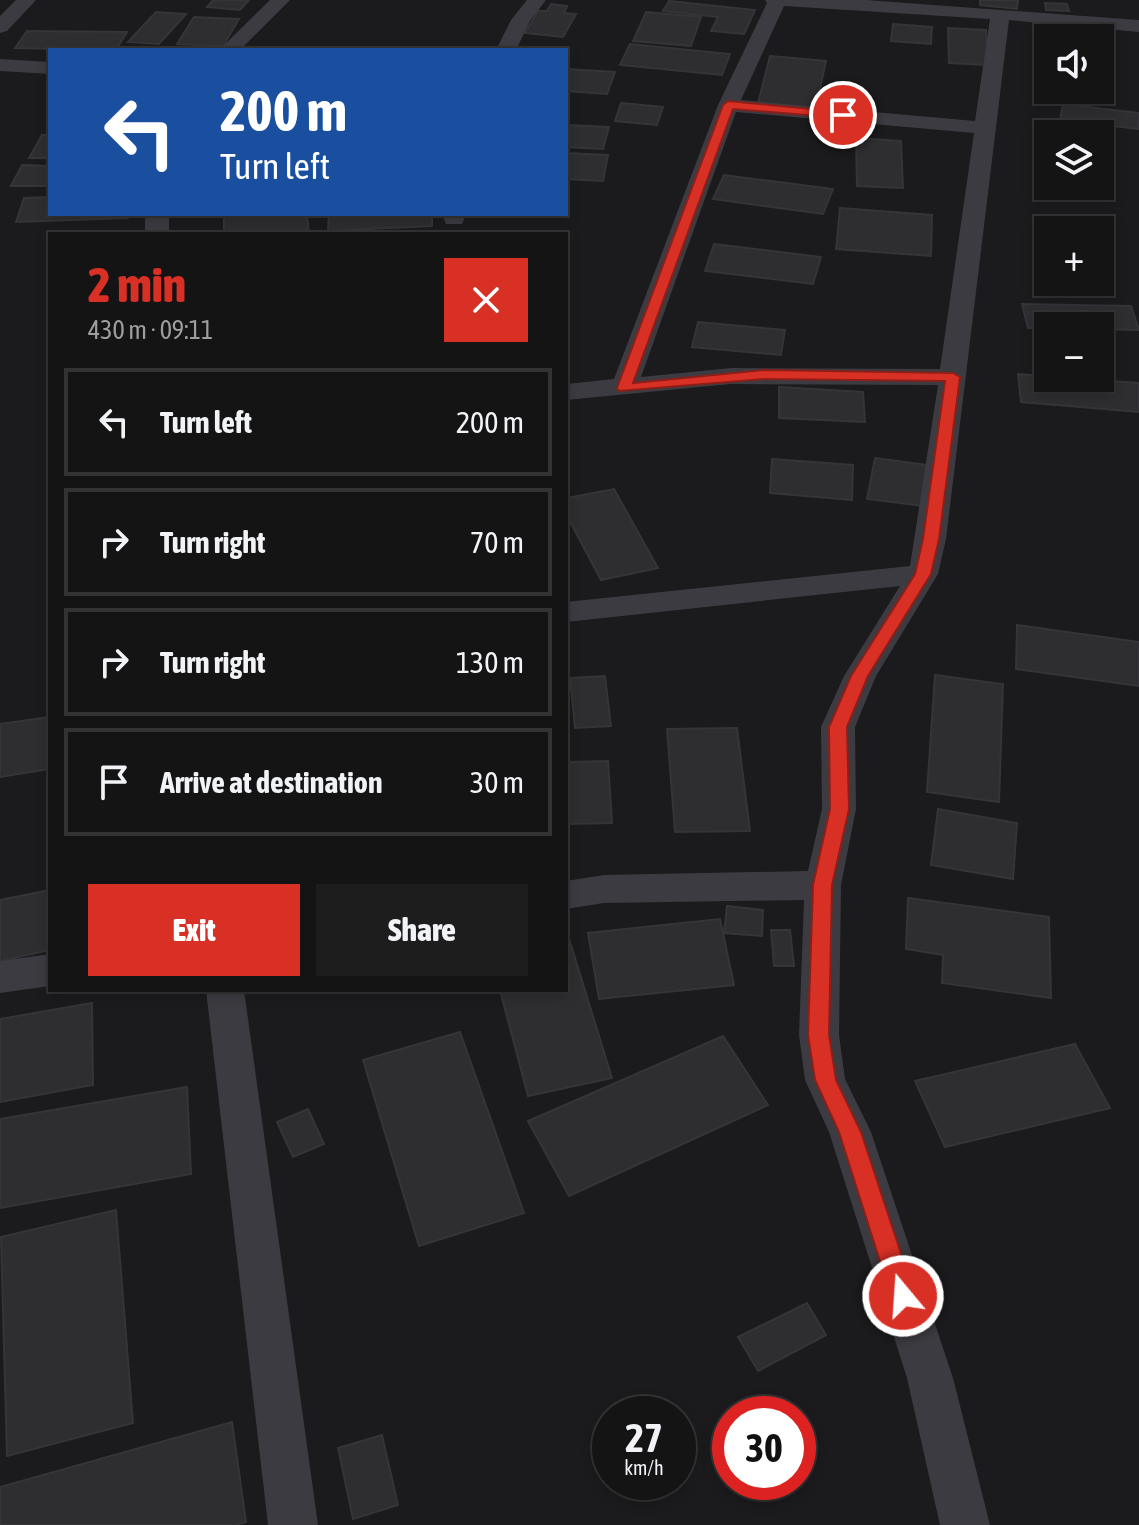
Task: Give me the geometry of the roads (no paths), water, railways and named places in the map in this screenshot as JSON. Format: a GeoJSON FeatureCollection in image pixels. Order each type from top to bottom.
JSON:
{"type":"FeatureCollection","features":[{"type":"Feature","properties":{"kind":"street"},"geometry":{"type":"LineString","coordinates":[[0,27],[27,0]]}},
{"type":"Feature","properties":{"kind":"street"},"geometry":{"type":"LineString","coordinates":[[231,48],[281,0]]}},
{"type":"Feature","properties":{"kind":"street"},"geometry":{"type":"LineString","coordinates":[[507,48],[521,20],[537,0]]}},
{"type":"Feature","properties":{"kind":"street"},"geometry":{"type":"LineString","coordinates":[[624,388],[728,105],[776,0],[1019,10],[1139,26]]}},
{"type":"Feature","properties":{"kind":"street"},"geometry":{"type":"LineString","coordinates":[[965,1525],[930,1378],[850,1132],[825,1080],[819,1035],[823,885],[839,809],[838,727],[860,676],[923,574],[931,539],[986,128],[1019,10]]}},
{"type":"Feature","properties":{"kind":"street"},"geometry":{"type":"LineString","coordinates":[[0,65],[48,68]]}},
{"type":"Feature","properties":{"kind":"street"},"geometry":{"type":"LineString","coordinates":[[728,105],[986,128]]}},
{"type":"Feature","properties":{"kind":"street"},"geometry":{"type":"LineString","coordinates":[[568,392],[765,375],[953,377]]}},
{"type":"Feature","properties":{"kind":"street"},"geometry":{"type":"LineString","coordinates":[[568,612],[923,574]]}},
{"type":"Feature","properties":{"kind":"street"},"geometry":{"type":"LineString","coordinates":[[568,895],[604,889],[823,885]]}},
{"type":"Feature","properties":{"kind":"street"},"geometry":{"type":"LineString","coordinates":[[0,977],[48,970]]}},
{"type":"Feature","properties":{"kind":"street"},"geometry":{"type":"LineString","coordinates":[[225,992],[293,1525]]}}]}
